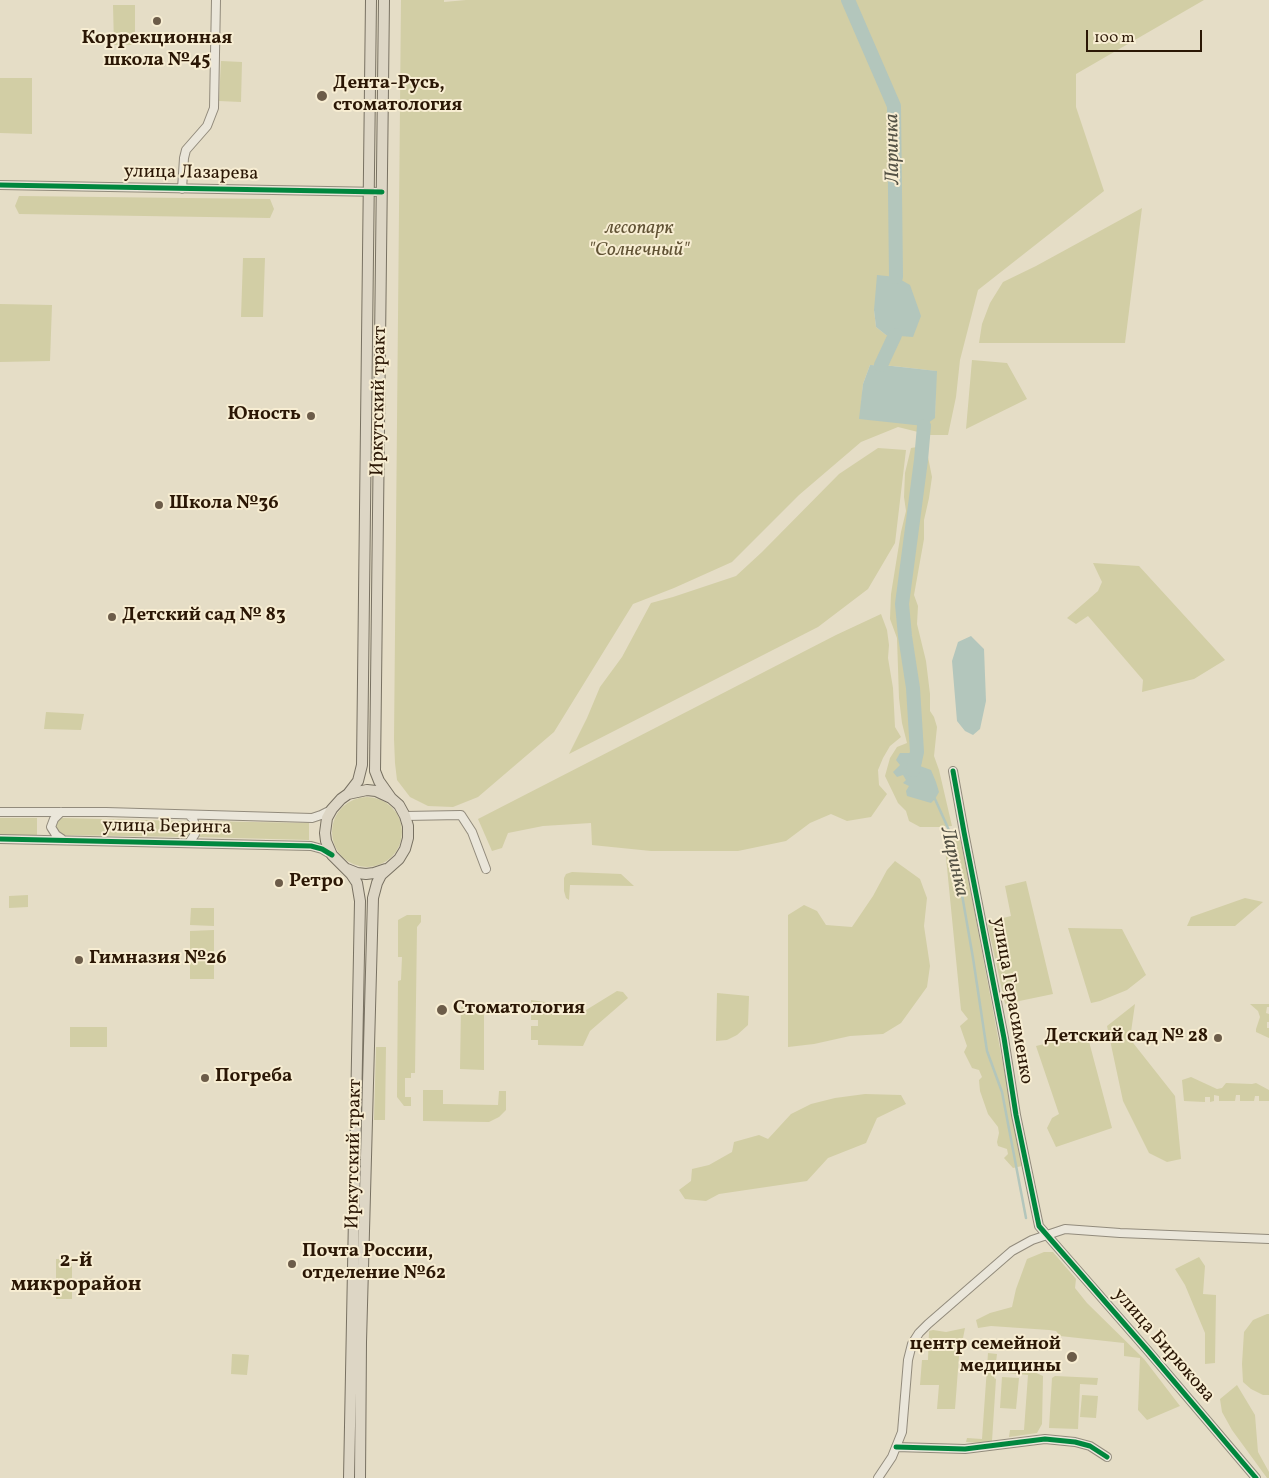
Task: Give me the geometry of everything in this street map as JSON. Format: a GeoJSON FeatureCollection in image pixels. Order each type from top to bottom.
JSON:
{"type":"FeatureCollection","features":[{"type":"Feature","properties":{"kind":"main road","name":"Иркутский тракт"},"geometry":{"type":"LineString","coordinates":[[349,1478],[360,901],[357,883],[328,849],[325,833],[327,818],[332,809],[348,794],[358,781],[362,765],[371,0]]}},
{"type":"Feature","properties":{"kind":"main road","name":"Иркутский тракт"},"geometry":{"type":"LineString","coordinates":[[360,1478],[361,1342],[373,898],[381,875],[399,859],[405,849],[408,838],[408,826],[405,816],[399,805],[391,798],[379,781],[375,766],[384,0]]}},
{"type":"Feature","properties":{"kind":"main road"},"geometry":{"type":"LineString","coordinates":[[348,794],[367,790],[376,791],[391,798]]}},
{"type":"Feature","properties":{"kind":"main road","name":"Иркутский тракт"},"geometry":{"type":"LineString","coordinates":[[342,866],[357,873],[366,874],[390,867]]}},
{"type":"Feature","properties":{"kind":"street"},"geometry":{"type":"LineString","coordinates":[[182,189],[186,150],[207,126],[214,108],[216,0]]}},
{"type":"Feature","properties":{"kind":"street","name":"улица Лазарева"},"geometry":{"type":"LineString","coordinates":[[0,185],[382,192]]}},
{"type":"Feature","properties":{"kind":"street","name":"улица Герасименко"},"geometry":{"type":"LineString","coordinates":[[953,771],[1004,1038],[1016,1115],[1039,1226],[1046,1234]]}},
{"type":"Feature","properties":{"kind":"street","name":"улица Беринга"},"geometry":{"type":"LineString","coordinates":[[0,812],[312,818],[332,809]]}},
{"type":"Feature","properties":{"kind":"street"},"geometry":{"type":"LineString","coordinates":[[60,812],[54,819],[51,828],[56,835],[64,840]]}},
{"type":"Feature","properties":{"kind":"street"},"geometry":{"type":"LineString","coordinates":[[189,815],[193,819],[196,828],[195,834],[189,843]]}},
{"type":"Feature","properties":{"kind":"street"},"geometry":{"type":"LineString","coordinates":[[405,816],[461,815],[472,832],[486,869]]}},
{"type":"Feature","properties":{"kind":"street","name":"улица Беринга"},"geometry":{"type":"LineString","coordinates":[[0,839],[311,846],[322,849],[332,855]]}},
{"type":"Feature","properties":{"kind":"street"},"geometry":{"type":"LineString","coordinates":[[878,1478],[896,1447],[902,1432],[909,1353],[912,1344],[928,1324],[1012,1252],[1032,1240],[1065,1229],[1269,1239]]}},
{"type":"Feature","properties":{"kind":"street","name":"улица Бирюкова"},"geometry":{"type":"LineString","coordinates":[[1046,1234],[1256,1478]]}},
{"type":"Feature","properties":{"kind":"street"},"geometry":{"type":"LineString","coordinates":[[896,1447],[965,1450],[1045,1439],[1090,1446],[1107,1457]]}},
{"type":"Feature","properties":{"kind":"green space","name":"лесопарк \"Солнечный\""},"geometry":{"type":"Polygon","coordinates":[[[401,0],[444,0],[444,2],[466,0],[1204,0],[1076,74],[1076,107],[1104,191],[978,290],[960,360],[956,397],[948,435],[930,435],[898,427],[861,442],[799,495],[732,562],[633,604],[554,732],[478,797],[453,807],[428,806],[410,797],[397,780],[394,739],[401,0]],[[874,310],[876,327],[886,335],[913,336],[874,310]],[[870,365],[863,384],[860,419],[935,418],[936,371],[870,365]]]}},
{"type":"Feature","properties":{"kind":"green space"},"geometry":{"type":"Polygon","coordinates":[[[113,5],[135,5],[135,45],[114,45],[113,5]]]}},
{"type":"Feature","properties":{"kind":"green space"},"geometry":{"type":"Polygon","coordinates":[[[221,61],[242,62],[241,102],[219,101],[221,61]]]}},
{"type":"Feature","properties":{"kind":"green space"},"geometry":{"type":"Polygon","coordinates":[[[0,78],[32,78],[32,134],[0,133],[0,78]]]}},
{"type":"Feature","properties":{"kind":"green space"},"geometry":{"type":"Polygon","coordinates":[[[19,196],[270,199],[274,209],[270,218],[19,214],[15,206],[19,196]]]}},
{"type":"Feature","properties":{"kind":"green space"},"geometry":{"type":"Polygon","coordinates":[[[1142,208],[1125,343],[979,343],[982,324],[990,303],[1003,282],[1142,208]]]}},
{"type":"Feature","properties":{"kind":"green space"},"geometry":{"type":"Polygon","coordinates":[[[243,258],[265,258],[263,317],[241,317],[243,258]]]}},
{"type":"Feature","properties":{"kind":"green space"},"geometry":{"type":"Polygon","coordinates":[[[0,304],[52,305],[50,361],[0,362],[0,304]]]}},
{"type":"Feature","properties":{"kind":"green space"},"geometry":{"type":"Polygon","coordinates":[[[972,360],[1007,363],[1027,399],[966,429],[972,360]]]}},
{"type":"Feature","properties":{"kind":"green space"},"geometry":{"type":"Polygon","coordinates":[[[878,448],[906,450],[895,543],[868,589],[818,627],[569,754],[600,687],[622,657],[651,603],[736,576],[839,474],[878,448]]]}},
{"type":"Feature","properties":{"kind":"green space"},"geometry":{"type":"Polygon","coordinates":[[[911,448],[924,448],[927,452],[932,477],[914,595],[918,606],[917,624],[926,661],[930,711],[937,727],[934,756],[952,826],[939,827],[920,827],[909,821],[906,811],[898,803],[885,776],[890,758],[897,747],[907,743],[899,698],[897,638],[890,619],[891,594],[906,511],[904,497],[905,473],[911,448]]]}},
{"type":"Feature","properties":{"kind":"green space"},"geometry":{"type":"Polygon","coordinates":[[[1093,563],[1139,566],[1225,660],[1194,679],[1142,692],[1143,680],[1088,616],[1076,624],[1067,618],[1098,591],[1102,582],[1093,563]]]}},
{"type":"Feature","properties":{"kind":"green space"},"geometry":{"type":"Polygon","coordinates":[[[881,614],[887,630],[889,645],[888,658],[893,688],[895,727],[901,737],[890,746],[878,770],[879,785],[887,794],[871,817],[847,821],[831,814],[810,823],[786,841],[738,851],[651,851],[592,845],[591,823],[543,826],[508,833],[502,848],[492,851],[478,819],[836,635],[881,614]]]}},
{"type":"Feature","properties":{"kind":"green space"},"geometry":{"type":"Polygon","coordinates":[[[46,712],[84,714],[81,730],[44,729],[46,712]]]}},
{"type":"Feature","properties":{"kind":"green space"},"geometry":{"type":"Polygon","coordinates":[[[367,797],[380,800],[392,807],[399,819],[402,832],[399,845],[392,857],[380,864],[367,867],[354,864],[342,857],[335,845],[332,832],[335,819],[342,807],[354,800],[367,797]]]}},
{"type":"Feature","properties":{"kind":"green space"},"geometry":{"type":"Polygon","coordinates":[[[0,818],[37,818],[37,835],[0,835],[0,818]]]}},
{"type":"Feature","properties":{"kind":"green space"},"geometry":{"type":"Polygon","coordinates":[[[62,818],[185,821],[191,824],[190,833],[185,837],[62,835],[58,832],[56,826],[62,818]]]}},
{"type":"Feature","properties":{"kind":"green space"},"geometry":{"type":"Polygon","coordinates":[[[197,821],[309,823],[309,840],[197,837],[199,834],[199,824],[197,821]]]}},
{"type":"Feature","properties":{"kind":"green space"},"geometry":{"type":"Polygon","coordinates":[[[944,837],[960,838],[1022,1166],[1013,1168],[1004,1158],[1008,1154],[1007,1149],[998,1146],[998,1127],[988,1114],[980,1091],[979,1080],[982,1077],[979,1070],[972,1068],[964,1052],[967,1046],[960,1026],[968,1019],[961,1010],[944,837]]]}},
{"type":"Feature","properties":{"kind":"green space"},"geometry":{"type":"Polygon","coordinates":[[[895,861],[920,879],[927,898],[924,926],[930,966],[927,987],[901,1023],[883,1034],[850,1036],[814,1044],[788,1047],[788,915],[804,905],[817,911],[826,925],[852,927],[873,896],[887,870],[895,861]]]}},
{"type":"Feature","properties":{"kind":"green space"},"geometry":{"type":"Polygon","coordinates":[[[572,872],[621,874],[634,886],[570,885],[569,900],[566,898],[564,891],[564,878],[566,874],[572,872]]]}},
{"type":"Feature","properties":{"kind":"green space"},"geometry":{"type":"Polygon","coordinates":[[[1026,881],[1053,994],[1005,1004],[987,922],[1011,916],[1005,886],[1026,881]]]}},
{"type":"Feature","properties":{"kind":"green space"},"geometry":{"type":"Polygon","coordinates":[[[28,895],[28,907],[9,908],[9,896],[28,895]]]}},
{"type":"Feature","properties":{"kind":"green space"},"geometry":{"type":"Polygon","coordinates":[[[1245,898],[1263,902],[1235,926],[1187,926],[1191,917],[1245,898]]]}},
{"type":"Feature","properties":{"kind":"green space"},"geometry":{"type":"Polygon","coordinates":[[[191,908],[214,908],[214,926],[190,925],[191,908]]]}},
{"type":"Feature","properties":{"kind":"green space"},"geometry":{"type":"Polygon","coordinates":[[[407,915],[421,915],[421,922],[417,927],[415,1073],[411,1073],[411,1078],[405,1078],[405,1097],[411,1097],[411,1106],[404,1106],[397,1097],[398,981],[401,980],[402,957],[398,957],[398,920],[407,915]]]}},
{"type":"Feature","properties":{"kind":"green space"},"geometry":{"type":"Polygon","coordinates":[[[1068,928],[1122,929],[1146,975],[1127,990],[1091,1003],[1068,928]]]}},
{"type":"Feature","properties":{"kind":"green space"},"geometry":{"type":"Polygon","coordinates":[[[214,930],[214,979],[190,979],[190,931],[214,930]]]}},
{"type":"Feature","properties":{"kind":"green space"},"geometry":{"type":"Polygon","coordinates":[[[617,991],[623,992],[628,998],[590,1031],[583,1046],[538,1045],[538,1040],[531,1040],[531,1026],[538,1026],[538,1020],[531,1020],[531,1000],[551,1003],[561,1015],[578,1015],[617,991]]]}},
{"type":"Feature","properties":{"kind":"green space"},"geometry":{"type":"Polygon","coordinates":[[[717,993],[749,996],[748,1025],[737,1035],[727,1040],[716,1041],[717,993]]]}},
{"type":"Feature","properties":{"kind":"green space"},"geometry":{"type":"Polygon","coordinates":[[[1135,1004],[1130,1039],[1175,1096],[1181,1159],[1167,1162],[1149,1153],[1123,1101],[1107,1026],[1135,1004]]]}},
{"type":"Feature","properties":{"kind":"green space"},"geometry":{"type":"Polygon","coordinates":[[[1250,1004],[1269,1004],[1266,1013],[1269,1014],[1267,1028],[1269,1028],[1269,1038],[1256,1032],[1260,1017],[1258,1011],[1250,1004]]]}},
{"type":"Feature","properties":{"kind":"green space"},"geometry":{"type":"Polygon","coordinates":[[[461,1007],[484,1008],[484,1070],[460,1069],[461,1007]]]}},
{"type":"Feature","properties":{"kind":"green space"},"geometry":{"type":"Polygon","coordinates":[[[70,1027],[107,1027],[107,1047],[70,1047],[70,1027]]]}},
{"type":"Feature","properties":{"kind":"green space"},"geometry":{"type":"Polygon","coordinates":[[[1087,1034],[1112,1128],[1056,1147],[1047,1128],[1052,1118],[1059,1114],[1036,1046],[1087,1034]]]}},
{"type":"Feature","properties":{"kind":"green space"},"geometry":{"type":"Polygon","coordinates":[[[376,1047],[386,1047],[385,1120],[374,1120],[376,1047]]]}},
{"type":"Feature","properties":{"kind":"green space"},"geometry":{"type":"Polygon","coordinates":[[[1191,1077],[1217,1089],[1222,1088],[1226,1083],[1256,1083],[1269,1090],[1269,1101],[1259,1101],[1259,1096],[1255,1096],[1254,1101],[1240,1101],[1240,1095],[1236,1095],[1235,1101],[1219,1101],[1219,1096],[1214,1095],[1214,1101],[1210,1102],[1210,1097],[1205,1097],[1205,1102],[1184,1101],[1182,1080],[1191,1077]]]}},
{"type":"Feature","properties":{"kind":"green space"},"geometry":{"type":"Polygon","coordinates":[[[423,1090],[443,1090],[443,1104],[498,1105],[499,1091],[506,1091],[506,1110],[499,1117],[489,1122],[423,1121],[423,1090]]]}},
{"type":"Feature","properties":{"kind":"green space"},"geometry":{"type":"Polygon","coordinates":[[[865,1094],[901,1095],[906,1104],[877,1118],[866,1143],[828,1158],[807,1181],[719,1194],[706,1201],[685,1199],[679,1190],[691,1181],[692,1169],[709,1165],[732,1152],[734,1142],[759,1135],[768,1139],[791,1114],[811,1104],[835,1098],[865,1094]]]}},
{"type":"Feature","properties":{"kind":"green space"},"geometry":{"type":"Polygon","coordinates":[[[1044,1252],[1053,1252],[1076,1279],[1075,1288],[1087,1303],[1144,1359],[1180,1406],[1147,1420],[1138,1410],[1140,1358],[1124,1356],[1124,1343],[1060,1336],[1056,1331],[1049,1330],[991,1326],[978,1328],[976,1320],[990,1313],[1012,1307],[1016,1289],[1027,1259],[1044,1252]]]}},
{"type":"Feature","properties":{"kind":"green space"},"geometry":{"type":"Polygon","coordinates":[[[1199,1257],[1205,1266],[1203,1294],[1216,1295],[1215,1363],[1205,1364],[1205,1333],[1185,1285],[1175,1269],[1199,1257]]]}},
{"type":"Feature","properties":{"kind":"green space"},"geometry":{"type":"Polygon","coordinates":[[[56,1259],[72,1259],[72,1299],[56,1299],[56,1259]]]}},
{"type":"Feature","properties":{"kind":"green space"},"geometry":{"type":"Polygon","coordinates":[[[1269,1314],[1269,1395],[1263,1395],[1251,1389],[1243,1382],[1242,1364],[1244,1332],[1253,1320],[1269,1314]]]}},
{"type":"Feature","properties":{"kind":"green space"},"geometry":{"type":"Polygon","coordinates":[[[965,1328],[960,1343],[955,1409],[937,1409],[939,1385],[920,1385],[922,1360],[928,1360],[929,1331],[946,1332],[965,1328]]]}},
{"type":"Feature","properties":{"kind":"green space"},"geometry":{"type":"Polygon","coordinates":[[[988,1353],[997,1354],[994,1378],[996,1379],[992,1441],[982,1443],[966,1442],[967,1438],[982,1439],[988,1353]]]}},
{"type":"Feature","properties":{"kind":"green space"},"geometry":{"type":"Polygon","coordinates":[[[232,1354],[249,1355],[247,1375],[231,1374],[232,1354]]]}},
{"type":"Feature","properties":{"kind":"green space"},"geometry":{"type":"Polygon","coordinates":[[[1007,1368],[1034,1372],[1043,1376],[1042,1424],[1037,1433],[1009,1437],[1010,1430],[1024,1430],[1028,1375],[1007,1373],[1007,1368]]]}},
{"type":"Feature","properties":{"kind":"green space"},"geometry":{"type":"Polygon","coordinates":[[[1055,1376],[1098,1378],[1097,1385],[1080,1384],[1078,1429],[1049,1428],[1052,1378],[1055,1376]]]}},
{"type":"Feature","properties":{"kind":"green space"},"geometry":{"type":"Polygon","coordinates":[[[1002,1377],[1019,1378],[1016,1409],[1000,1408],[1002,1377]]]}},
{"type":"Feature","properties":{"kind":"green space"},"geometry":{"type":"Polygon","coordinates":[[[1237,1385],[1255,1415],[1258,1452],[1269,1472],[1269,1478],[1267,1478],[1232,1430],[1222,1412],[1220,1399],[1237,1385]]]}},
{"type":"Feature","properties":{"kind":"green space"},"geometry":{"type":"Polygon","coordinates":[[[1082,1395],[1098,1396],[1096,1418],[1080,1417],[1082,1395]]]}},
{"type":"Feature","properties":{"kind":"shaded area"},"geometry":{"type":"Polygon","coordinates":[[[877,275],[896,277],[910,285],[921,316],[913,337],[886,335],[876,327],[874,310],[877,275]]]}},
{"type":"Feature","properties":{"kind":"shaded area"},"geometry":{"type":"Polygon","coordinates":[[[870,365],[937,371],[935,418],[924,426],[859,419],[863,384],[870,365]]]}},
{"type":"Feature","properties":{"kind":"shaded area"},"geometry":{"type":"Polygon","coordinates":[[[971,636],[984,649],[986,701],[980,729],[973,735],[965,731],[957,721],[952,661],[958,642],[971,636]]]}},
{"type":"Feature","properties":{"kind":"shaded area"},"geometry":{"type":"Polygon","coordinates":[[[917,752],[922,762],[920,766],[931,770],[939,792],[931,803],[907,796],[906,791],[909,786],[903,783],[906,780],[903,775],[897,777],[893,772],[900,765],[896,760],[900,753],[917,752]]]}},
{"type":"Feature","properties":{"kind":"waterway","name":"Ларинка"},"geometry":{"type":"LineString","coordinates":[[848,0],[894,106],[896,277]]}},
{"type":"Feature","properties":{"kind":"waterway","name":"Ларинка"},"geometry":{"type":"LineString","coordinates":[[881,365],[895,335]]}},
{"type":"Feature","properties":{"kind":"waterway","name":"Ларинка"},"geometry":{"type":"LineString","coordinates":[[913,770],[917,752],[913,688],[902,604],[924,426]]}},
{"type":"Feature","properties":{"kind":"waterway","name":"Ларинка"},"geometry":{"type":"LineString","coordinates":[[935,799],[952,837],[987,1051],[1002,1092],[1026,1218]]}},
{"type":"Feature","properties":{"kind":"waterway"},"geometry":{"type":"LineString","coordinates":[[944,850],[953,850]]}},
{"type":"Feature","properties":{"kind":"cycle path"},"geometry":{"type":"LineString","coordinates":[[0,185],[382,192]]}},
{"type":"Feature","properties":{"kind":"cycle path"},"geometry":{"type":"LineString","coordinates":[[953,771],[1004,1038],[1016,1115],[1039,1226],[1256,1478]]}},
{"type":"Feature","properties":{"kind":"cycle path"},"geometry":{"type":"LineString","coordinates":[[0,839],[311,846],[322,849],[332,855]]}},
{"type":"Feature","properties":{"kind":"cycle path"},"geometry":{"type":"LineString","coordinates":[[896,1447],[965,1449],[1045,1439],[1075,1442],[1090,1446],[1107,1457]]}},
{"type":"Feature","properties":{"kind":"place","name":"Коррекционная школа №45"},"geometry":{"type":"Point","coordinates":[157,21]}},
{"type":"Feature","properties":{"kind":"place","name":"Дента-Русь, стоматология"},"geometry":{"type":"Point","coordinates":[322,96]}},
{"type":"Feature","properties":{"kind":"place","name":"Юность"},"geometry":{"type":"Point","coordinates":[311,416]}},
{"type":"Feature","properties":{"kind":"place","name":"Школа №36"},"geometry":{"type":"Point","coordinates":[159,505]}},
{"type":"Feature","properties":{"kind":"place","name":"Детский сад № 83"},"geometry":{"type":"Point","coordinates":[112,617]}},
{"type":"Feature","properties":{"kind":"place","name":"Ретро"},"geometry":{"type":"Point","coordinates":[279,883]}},
{"type":"Feature","properties":{"kind":"place","name":"Гимназия №26"},"geometry":{"type":"Point","coordinates":[79,960]}},
{"type":"Feature","properties":{"kind":"place","name":"Стоматология"},"geometry":{"type":"Point","coordinates":[442,1010]}},
{"type":"Feature","properties":{"kind":"place","name":"Детский сад № 28"},"geometry":{"type":"Point","coordinates":[1218,1038]}},
{"type":"Feature","properties":{"kind":"place","name":"Погреба"},"geometry":{"type":"Point","coordinates":[205,1078]}},
{"type":"Feature","properties":{"kind":"place","name":"Почта России, отделение №62"},"geometry":{"type":"Point","coordinates":[292,1264]}},
{"type":"Feature","properties":{"kind":"place","name":"центр семейной медицины"},"geometry":{"type":"Point","coordinates":[1072,1357]}},
{"type":"Feature","properties":{"kind":"district","name":"2-й микрорайон"},"geometry":{"type":"Point","coordinates":[76,1274]}}]}
